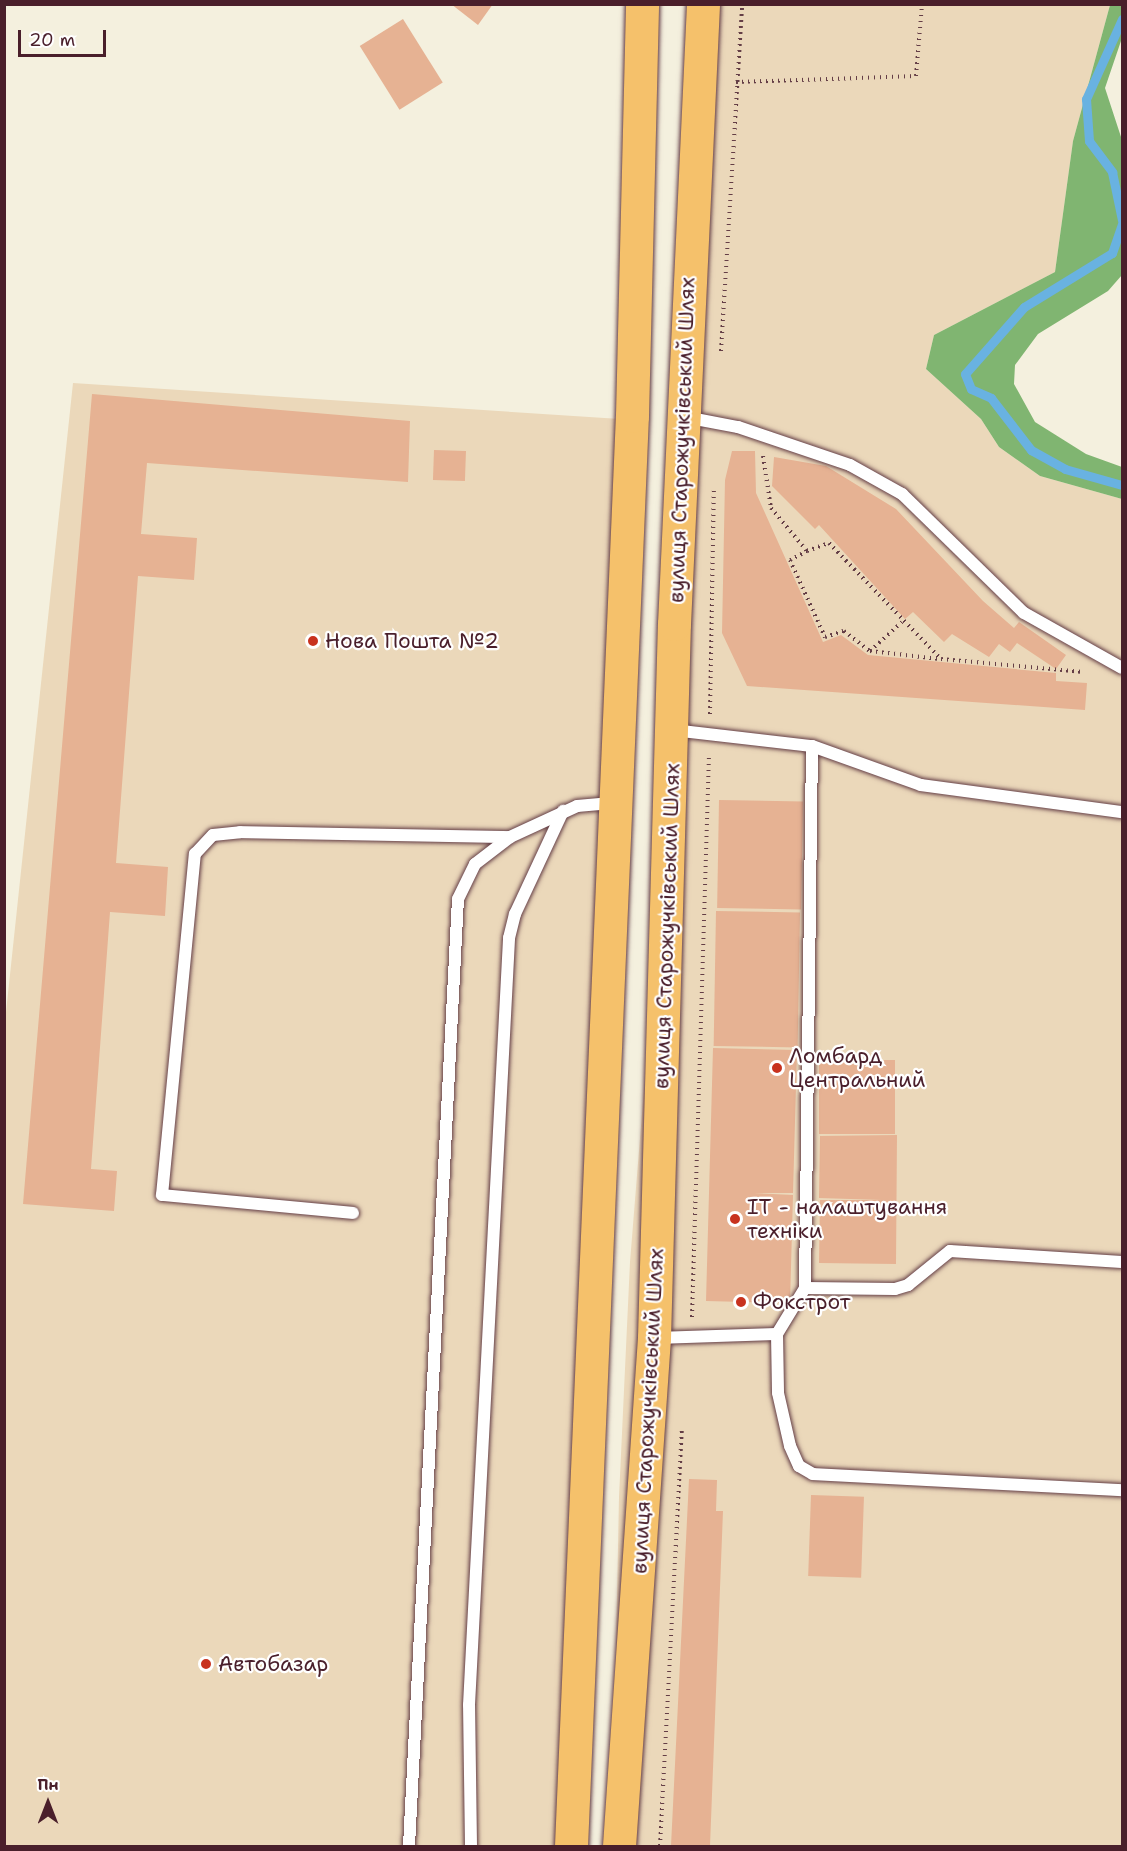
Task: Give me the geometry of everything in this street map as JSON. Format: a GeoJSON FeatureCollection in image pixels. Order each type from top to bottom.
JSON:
{"type":"FeatureCollection","features":[{"type":"Feature","properties":{"kind":"main road"},"geometry":{"type":"LineString","coordinates":[[571,1846],[632,416],[642,4]]}},
{"type":"Feature","properties":{"kind":"main road","name":"вулиця Старожучківський Шлях"},"geometry":{"type":"LineString","coordinates":[[618,1846],[654,1338],[684,417],[697,80],[703,4]]}},
{"type":"Feature","properties":{"kind":"lane"},"geometry":{"type":"LineString","coordinates":[[684,417],[762,435],[850,465],[902,494],[1024,613],[1122,668]]}},
{"type":"Feature","properties":{"kind":"lane"},"geometry":{"type":"LineString","coordinates":[[673,730],[812,746],[921,785],[1122,812]]}},
{"type":"Feature","properties":{"kind":"lane"},"geometry":{"type":"LineString","coordinates":[[812,746],[805,1288],[777,1334],[778,1393],[790,1446],[804,1470],[1122,1490]]}},
{"type":"Feature","properties":{"kind":"lane"},"geometry":{"type":"LineString","coordinates":[[409,1846],[458,899],[475,864],[510,837],[563,811],[615,802]]}},
{"type":"Feature","properties":{"kind":"lane"},"geometry":{"type":"LineString","coordinates":[[471,1846],[469,1705],[509,938],[515,914],[563,811]]}},
{"type":"Feature","properties":{"kind":"lane"},"geometry":{"type":"LineString","coordinates":[[353,1213],[162,1195],[195,854],[213,835],[240,832],[510,837]]}},
{"type":"Feature","properties":{"kind":"lane"},"geometry":{"type":"LineString","coordinates":[[805,1288],[895,1289],[908,1285],[950,1251],[1122,1262]]}},
{"type":"Feature","properties":{"kind":"lane"},"geometry":{"type":"LineString","coordinates":[[654,1338],[777,1334]]}},
{"type":"Feature","properties":{"kind":"path"},"geometry":{"type":"LineString","coordinates":[[720,364],[742,4]]}},
{"type":"Feature","properties":{"kind":"path"},"geometry":{"type":"LineString","coordinates":[[697,80],[737,82],[916,76],[922,4]]}},
{"type":"Feature","properties":{"kind":"path"},"geometry":{"type":"LineString","coordinates":[[762,435],[771,508],[807,551]]}},
{"type":"Feature","properties":{"kind":"path"},"geometry":{"type":"LineString","coordinates":[[710,709],[715,482]]}},
{"type":"Feature","properties":{"kind":"path"},"geometry":{"type":"LineString","coordinates":[[941,659],[902,622],[829,543],[790,560],[825,637],[844,631],[870,651],[941,659],[1090,672]]}},
{"type":"Feature","properties":{"kind":"path"},"geometry":{"type":"LineString","coordinates":[[870,651],[902,622]]}},
{"type":"Feature","properties":{"kind":"path"},"geometry":{"type":"LineString","coordinates":[[693,1310],[710,758]]}},
{"type":"Feature","properties":{"kind":"path"},"geometry":{"type":"LineString","coordinates":[[660,1846],[682,1424]]}},
{"type":"Feature","properties":{"kind":"shaded area"},"geometry":{"type":"Polygon","coordinates":[[[689,5],[1110,5],[1073,141],[1055,272],[934,335],[926,369],[981,419],[999,447],[1040,476],[1122,499],[1122,1846],[612,1846],[619,1497],[630,1262],[673,730],[689,5]]]}},
{"type":"Feature","properties":{"kind":"shaded area"},"geometry":{"type":"Polygon","coordinates":[[[73,383],[620,419],[568,1846],[5,1846],[4,1031],[73,383]]]}},
{"type":"Feature","properties":{"kind":"green space"},"geometry":{"type":"Polygon","coordinates":[[[1110,5],[1122,5],[1122,38],[1105,88],[1122,140],[1122,275],[1108,291],[1038,334],[1015,365],[1014,384],[1035,422],[1086,454],[1122,467],[1122,499],[1040,476],[999,447],[981,419],[926,369],[934,335],[1055,272],[1073,141],[1110,5]]]}},
{"type":"Feature","properties":{"kind":"building"},"geometry":{"type":"Polygon","coordinates":[[[451,4],[493,4],[478,25],[451,4]]]}},
{"type":"Feature","properties":{"kind":"building"},"geometry":{"type":"Polygon","coordinates":[[[403,19],[443,83],[399,110],[360,46],[403,19]]]}},
{"type":"Feature","properties":{"kind":"building"},"geometry":{"type":"Polygon","coordinates":[[[92,394],[410,421],[408,482],[147,463],[141,534],[197,538],[194,580],[138,576],[116,863],[168,867],[165,916],[110,912],[91,1169],[117,1171],[114,1211],[23,1204],[92,394]]]}},
{"type":"Feature","properties":{"kind":"building"},"geometry":{"type":"Polygon","coordinates":[[[434,450],[466,451],[465,481],[433,480],[434,450]]]}},
{"type":"Feature","properties":{"kind":"building"},"geometry":{"type":"Polygon","coordinates":[[[732,451],[755,451],[756,493],[823,642],[841,635],[868,655],[1056,673],[1056,681],[1087,683],[1085,710],[747,686],[722,633],[725,480],[732,451]]]}},
{"type":"Feature","properties":{"kind":"building"},"geometry":{"type":"Polygon","coordinates":[[[774,457],[826,466],[896,509],[983,601],[1014,628],[1019,622],[1066,655],[1056,669],[1017,643],[1010,652],[999,644],[989,657],[952,634],[944,642],[913,612],[905,619],[819,525],[815,529],[772,486],[774,457]]]}},
{"type":"Feature","properties":{"kind":"building"},"geometry":{"type":"Polygon","coordinates":[[[719,800],[803,801],[801,909],[717,908],[719,800]]]}},
{"type":"Feature","properties":{"kind":"building"},"geometry":{"type":"Polygon","coordinates":[[[716,911],[800,912],[798,1047],[714,1046],[716,911]]]}},
{"type":"Feature","properties":{"kind":"building"},"geometry":{"type":"Polygon","coordinates":[[[713,1048],[797,1050],[793,1193],[754,1193],[793,1195],[790,1303],[706,1301],[713,1048]]]}},
{"type":"Feature","properties":{"kind":"building"},"geometry":{"type":"Polygon","coordinates":[[[819,1060],[895,1060],[895,1134],[819,1134],[819,1060]]]}},
{"type":"Feature","properties":{"kind":"building"},"geometry":{"type":"Polygon","coordinates":[[[897,1135],[896,1264],[819,1263],[820,1200],[882,1200],[819,1198],[820,1136],[897,1135]]]}},
{"type":"Feature","properties":{"kind":"building"},"geometry":{"type":"Polygon","coordinates":[[[689,1479],[717,1480],[716,1511],[723,1511],[710,1846],[671,1846],[689,1479]]]}},
{"type":"Feature","properties":{"kind":"building"},"geometry":{"type":"Polygon","coordinates":[[[811,1495],[864,1497],[861,1578],[808,1576],[811,1495]]]}},
{"type":"Feature","properties":{"kind":"waterway"},"geometry":{"type":"LineString","coordinates":[[1122,19],[1086,99],[1089,141],[1112,172],[1122,220]]}},
{"type":"Feature","properties":{"kind":"waterway"},"geometry":{"type":"LineString","coordinates":[[1122,224],[1112,253],[1024,307],[965,374],[971,389],[991,398],[1031,450],[1065,469],[1122,485]]}},
{"type":"Feature","properties":{"kind":"place","name":"Нова Пошта №2"},"geometry":{"type":"Point","coordinates":[313,641]}},
{"type":"Feature","properties":{"kind":"place","name":"Ломбард Центральний"},"geometry":{"type":"Point","coordinates":[777,1068]}},
{"type":"Feature","properties":{"kind":"place","name":"ІТ - налаштування техніки"},"geometry":{"type":"Point","coordinates":[735,1219]}},
{"type":"Feature","properties":{"kind":"place","name":"Фокстрот"},"geometry":{"type":"Point","coordinates":[741,1302]}},
{"type":"Feature","properties":{"kind":"place","name":"Автобазар"},"geometry":{"type":"Point","coordinates":[206,1664]}}]}
